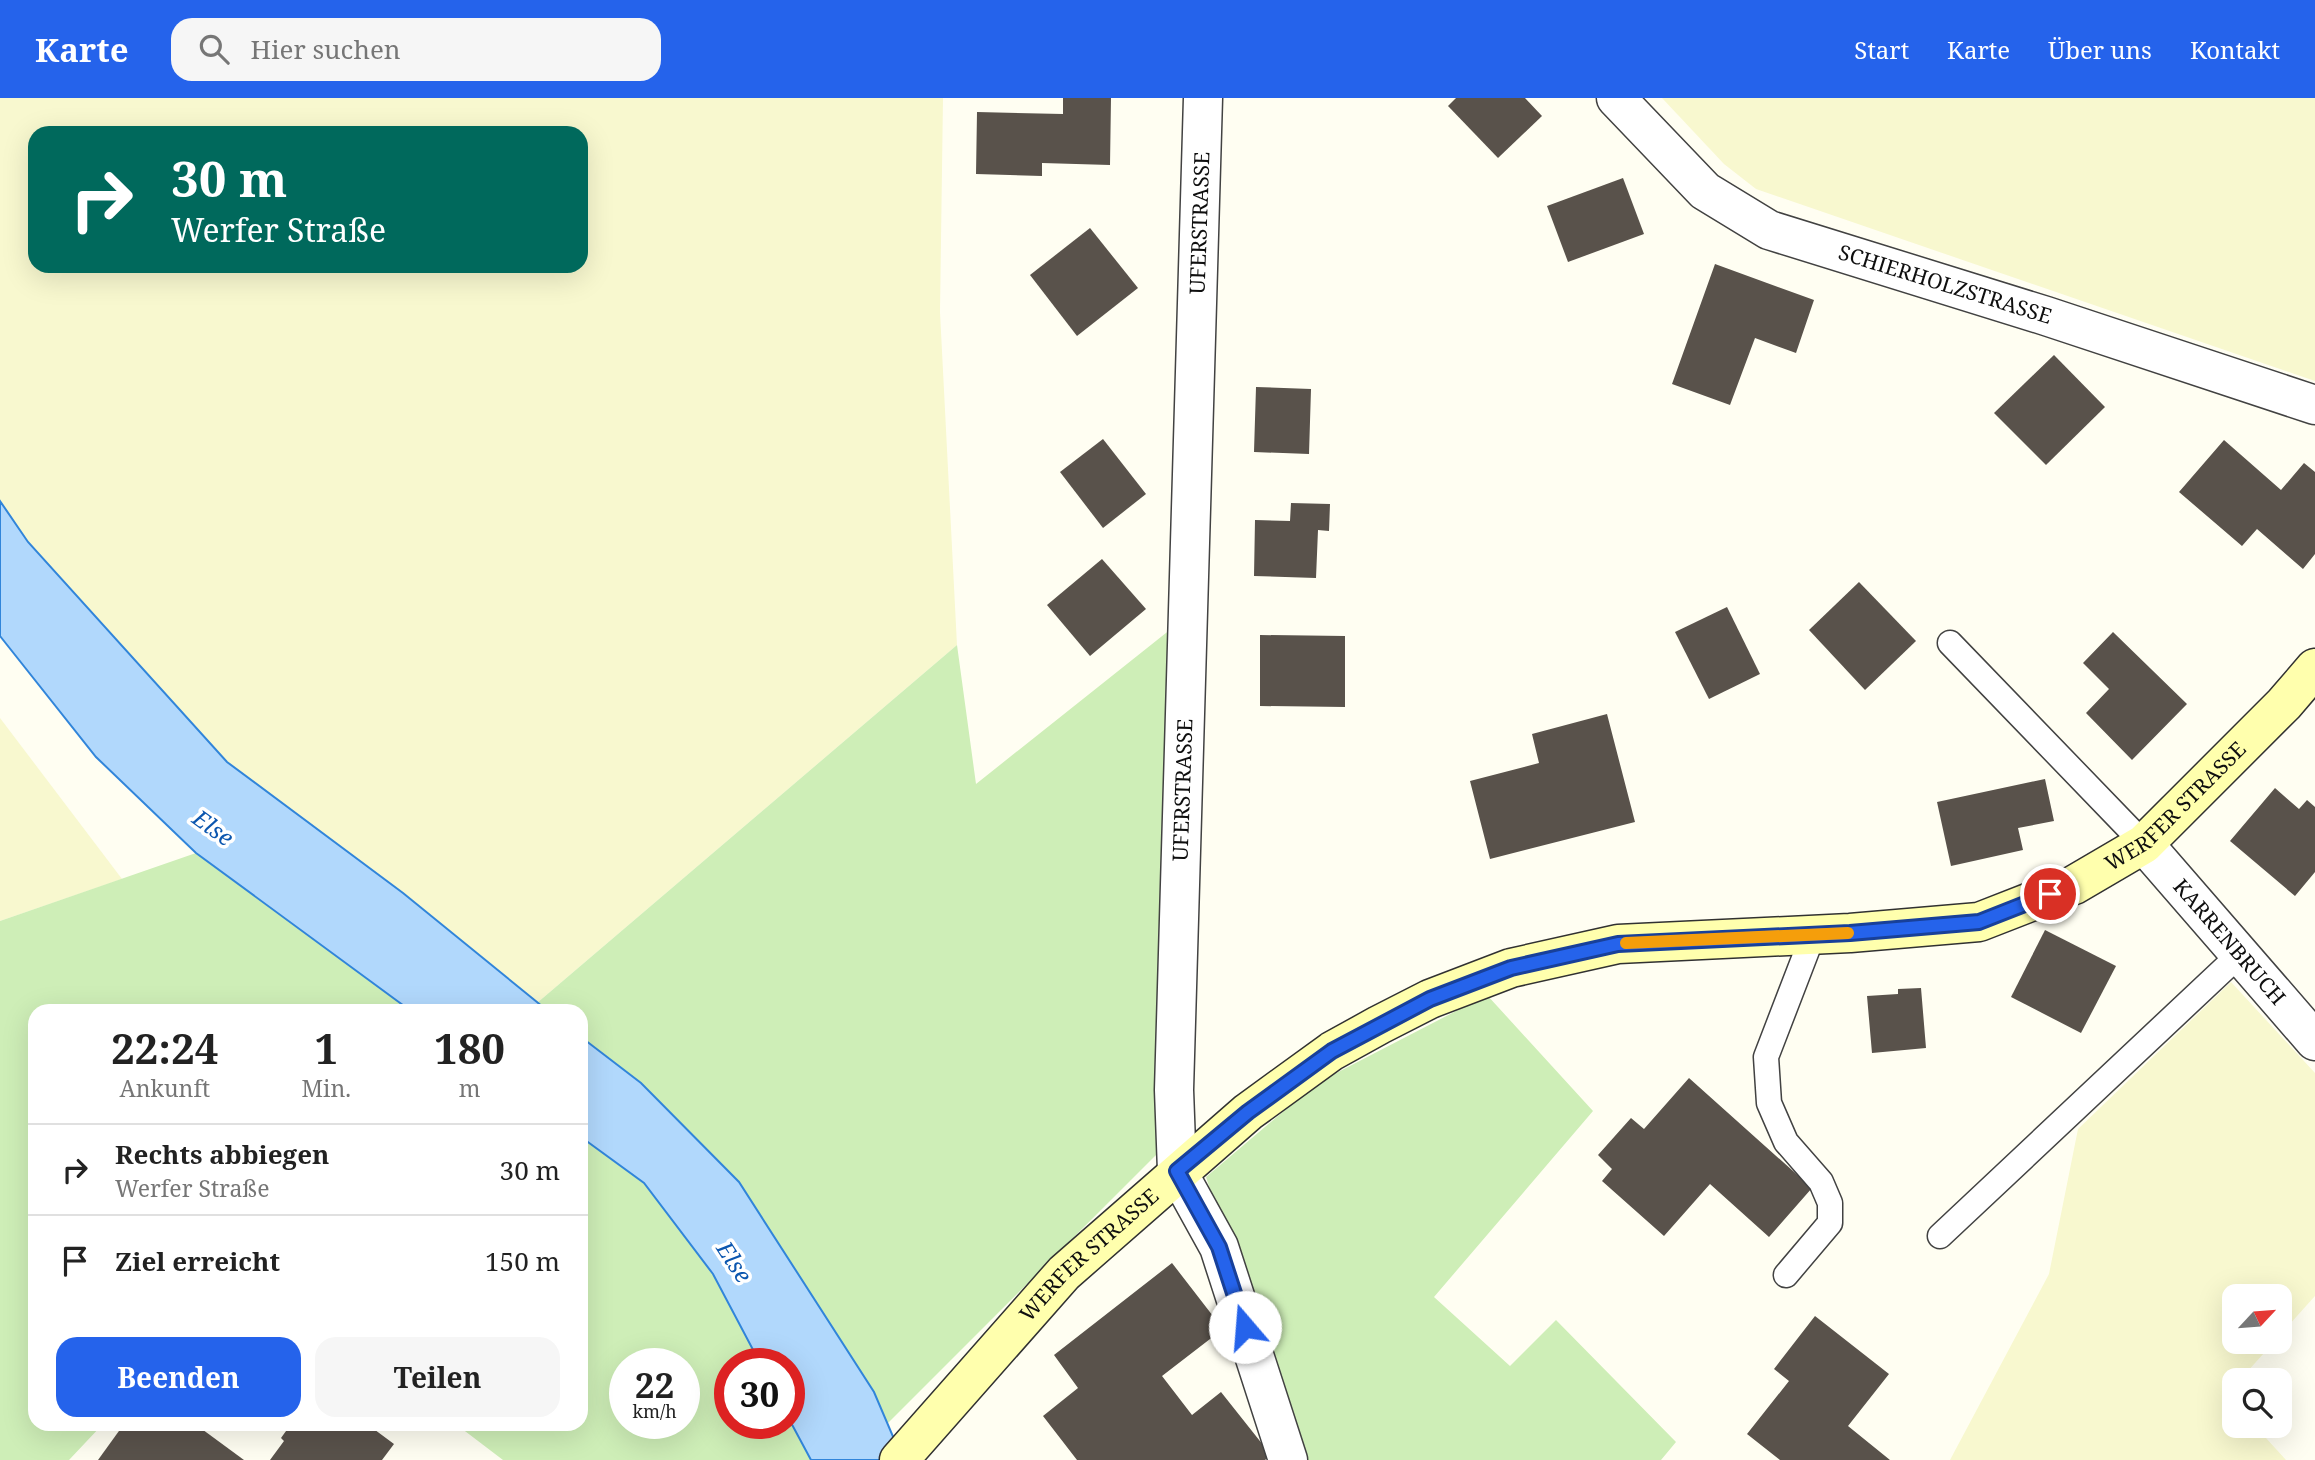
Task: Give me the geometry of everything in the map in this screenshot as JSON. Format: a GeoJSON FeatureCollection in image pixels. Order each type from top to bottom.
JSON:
{"type":"FeatureCollection","features":[{"type":"Feature","properties":{"kind":"main road","name":"WERFER STRASSE"},"geometry":{"type":"LineString","coordinates":[[899,1460],[1064,1273],[1177,1171],[1248,1112],[1332,1051],[1430,999],[1511,968],[1618,944],[1979,922],[2074,885],[2144,844],[2284,704],[2315,668]]}},
{"type":"Feature","properties":{"kind":"street","name":"UFERSTRASSE"},"geometry":{"type":"LineString","coordinates":[[1203,98],[1174,1090],[1177,1171],[1219,1247],[1288,1460]]}},
{"type":"Feature","properties":{"kind":"street","name":"SCHIERHOLZSTRASSE"},"geometry":{"type":"LineString","coordinates":[[1616,98],[1705,191],[1769,230],[2046,316],[2315,405]]}},
{"type":"Feature","properties":{"kind":"street","name":"KARRENBRUCH"},"geometry":{"type":"LineString","coordinates":[[2144,844],[2315,1041]]}},
{"type":"Feature","properties":{"kind":"lane"},"geometry":{"type":"LineString","coordinates":[[1950,643],[2144,844]]}},
{"type":"Feature","properties":{"kind":"lane"},"geometry":{"type":"LineString","coordinates":[[1786,1275],[1830,1223],[1830,1203],[1822,1182],[1786,1142],[1769,1102],[1767,1080],[1766,1057],[1813,934]]}},
{"type":"Feature","properties":{"kind":"lane"},"geometry":{"type":"LineString","coordinates":[[1940,1236],[2239,955]]}},
{"type":"Feature","properties":{"kind":"green space"},"geometry":{"type":"Polygon","coordinates":[[[0,98],[943,98],[940,312],[957,645],[537,1003],[403,893],[227,762],[28,542],[0,501],[0,98]]]}},
{"type":"Feature","properties":{"kind":"green space"},"geometry":{"type":"Polygon","coordinates":[[[1662,98],[2315,98],[2315,381],[1756,189],[1724,164],[1662,98]]]}},
{"type":"Feature","properties":{"kind":"green space"},"geometry":{"type":"Polygon","coordinates":[[[1176,625],[1157,1154],[887,1424],[874,1392],[641,1083],[588,1042],[588,1004],[537,1003],[957,645],[976,784],[1176,625]]]}},
{"type":"Feature","properties":{"kind":"green space"},"geometry":{"type":"Polygon","coordinates":[[[0,718],[122,879],[0,921],[0,718]]]}},
{"type":"Feature","properties":{"kind":"green space"},"geometry":{"type":"Polygon","coordinates":[[[196,853],[401,1004],[28,1004],[28,1431],[96,1431],[69,1460],[0,1460],[0,921],[196,853]]]}},
{"type":"Feature","properties":{"kind":"green space"},"geometry":{"type":"Polygon","coordinates":[[[2231,982],[2315,1073],[2315,1296],[2292,1322],[2292,1284],[2222,1284],[2222,1354],[2263,1354],[2251,1368],[2222,1368],[2222,1438],[2266,1438],[2286,1460],[1950,1460],[2049,1274],[2078,1129],[2231,982]]]}},
{"type":"Feature","properties":{"kind":"green space"},"geometry":{"type":"Polygon","coordinates":[[[1487,995],[1593,1111],[1434,1297],[1510,1366],[1556,1320],[1676,1442],[1661,1460],[1299,1460],[1206,1177],[1317,1083],[1487,995]]]}},
{"type":"Feature","properties":{"kind":"green space"},"geometry":{"type":"Polygon","coordinates":[[[588,1142],[644,1183],[713,1274],[752,1348],[714,1348],[714,1439],[800,1439],[811,1460],[503,1460],[465,1431],[588,1431],[588,1142]]]}},
{"type":"Feature","properties":{"kind":"water","name":"Else"},"geometry":{"type":"Polygon","coordinates":[[[0,501],[28,542],[227,762],[403,893],[539,1004],[401,1004],[196,853],[96,757],[0,636],[0,501]]]}},
{"type":"Feature","properties":{"kind":"water","name":"Else"},"geometry":{"type":"Polygon","coordinates":[[[588,1042],[641,1083],[739,1182],[874,1392],[903,1460],[811,1460],[800,1439],[805,1439],[805,1348],[752,1348],[713,1274],[644,1183],[588,1142],[588,1042]]]}},
{"type":"Feature","properties":{"kind":"building"},"geometry":{"type":"Polygon","coordinates":[[[1063,98],[1111,98],[1110,165],[1042,163],[1042,176],[976,174],[977,112],[1063,114],[1063,98]]]}},
{"type":"Feature","properties":{"kind":"building"},"geometry":{"type":"Polygon","coordinates":[[[1456,98],[1525,98],[1542,116],[1498,158],[1448,106],[1456,98]]]}},
{"type":"Feature","properties":{"kind":"building"},"geometry":{"type":"Polygon","coordinates":[[[1623,178],[1644,234],[1568,262],[1547,206],[1623,178]]]}},
{"type":"Feature","properties":{"kind":"building"},"geometry":{"type":"Polygon","coordinates":[[[1090,228],[1138,288],[1077,336],[1030,275],[1090,228]]]}},
{"type":"Feature","properties":{"kind":"building"},"geometry":{"type":"Polygon","coordinates":[[[1715,264],[1814,300],[1796,353],[1755,338],[1730,405],[1672,384],[1715,264]]]}},
{"type":"Feature","properties":{"kind":"building"},"geometry":{"type":"Polygon","coordinates":[[[2054,355],[2105,407],[2046,465],[1994,413],[2054,355]]]}},
{"type":"Feature","properties":{"kind":"building"},"geometry":{"type":"Polygon","coordinates":[[[1256,387],[1311,389],[1309,454],[1254,452],[1256,387]]]}},
{"type":"Feature","properties":{"kind":"building"},"geometry":{"type":"Polygon","coordinates":[[[1103,439],[1146,494],[1103,528],[1060,472],[1103,439]]]}},
{"type":"Feature","properties":{"kind":"building"},"geometry":{"type":"Polygon","coordinates":[[[2224,440],[2281,490],[2304,463],[2315,472],[2315,554],[2303,569],[2257,529],[2242,546],[2179,492],[2224,440]]]}},
{"type":"Feature","properties":{"kind":"building"},"geometry":{"type":"Polygon","coordinates":[[[1291,503],[1330,504],[1329,531],[1318,530],[1316,578],[1254,576],[1255,520],[1290,521],[1291,503]]]}},
{"type":"Feature","properties":{"kind":"building"},"geometry":{"type":"Polygon","coordinates":[[[1102,559],[1146,609],[1090,656],[1047,605],[1102,559]]]}},
{"type":"Feature","properties":{"kind":"building"},"geometry":{"type":"Polygon","coordinates":[[[1859,582],[1916,641],[1865,690],[1809,630],[1859,582]]]}},
{"type":"Feature","properties":{"kind":"building"},"geometry":{"type":"Polygon","coordinates":[[[1727,607],[1760,674],[1709,699],[1675,632],[1727,607]]]}},
{"type":"Feature","properties":{"kind":"building"},"geometry":{"type":"Polygon","coordinates":[[[2113,632],[2187,704],[2132,760],[2086,713],[2109,689],[2083,663],[2113,632]]]}},
{"type":"Feature","properties":{"kind":"building"},"geometry":{"type":"Polygon","coordinates":[[[1260,635],[1345,636],[1345,707],[1260,706],[1260,635]]]}},
{"type":"Feature","properties":{"kind":"building"},"geometry":{"type":"Polygon","coordinates":[[[1607,714],[1635,822],[1490,859],[1470,781],[1539,763],[1532,734],[1607,714]]]}},
{"type":"Feature","properties":{"kind":"building"},"geometry":{"type":"Polygon","coordinates":[[[2045,779],[2054,821],[2018,828],[2023,850],[1951,866],[1937,802],[2045,779]]]}},
{"type":"Feature","properties":{"kind":"building"},"geometry":{"type":"Polygon","coordinates":[[[2275,788],[2299,809],[2307,800],[2315,807],[2315,872],[2295,896],[2230,841],[2275,788]]]}},
{"type":"Feature","properties":{"kind":"building"},"geometry":{"type":"Polygon","coordinates":[[[2045,930],[2116,966],[2081,1033],[2011,997],[2045,930]]]}},
{"type":"Feature","properties":{"kind":"building"},"geometry":{"type":"Polygon","coordinates":[[[1921,988],[1926,1048],[1872,1053],[1867,996],[1898,994],[1898,989],[1921,988]]]}},
{"type":"Feature","properties":{"kind":"building"},"geometry":{"type":"Polygon","coordinates":[[[1689,1078],[1812,1188],[1769,1237],[1710,1184],[1664,1236],[1602,1181],[1612,1169],[1598,1155],[1631,1118],[1644,1129],[1689,1078]]]}},
{"type":"Feature","properties":{"kind":"building"},"geometry":{"type":"Polygon","coordinates":[[[1172,1263],[1223,1329],[1162,1376],[1192,1415],[1221,1392],[1271,1455],[1265,1460],[1077,1460],[1043,1416],[1078,1388],[1054,1355],[1172,1263]]]}},
{"type":"Feature","properties":{"kind":"building"},"geometry":{"type":"Polygon","coordinates":[[[1815,1316],[1889,1374],[1848,1426],[1890,1460],[1780,1460],[1747,1434],[1789,1381],[1774,1369],[1815,1316]]]}},
{"type":"Feature","properties":{"kind":"building"},"geometry":{"type":"Polygon","coordinates":[[[119,1431],[205,1431],[244,1460],[98,1460],[119,1431]]]}},
{"type":"Feature","properties":{"kind":"building"},"geometry":{"type":"Polygon","coordinates":[[[286,1431],[376,1431],[394,1444],[382,1460],[270,1460],[284,1441],[281,1438],[286,1431]]]}},
{"type":"Feature","properties":{"kind":"slow traffic"},"geometry":{"type":"LineString","coordinates":[[1626,943],[1848,933]]}},
{"type":"Feature","properties":{"kind":"route"},"geometry":{"type":"LineString","coordinates":[[1245,1327],[1219,1247],[1177,1171],[1248,1112],[1332,1051],[1379,1024],[1430,999],[1511,968],[1618,944],[1850,933],[1979,922],[2050,894]]}}]}
